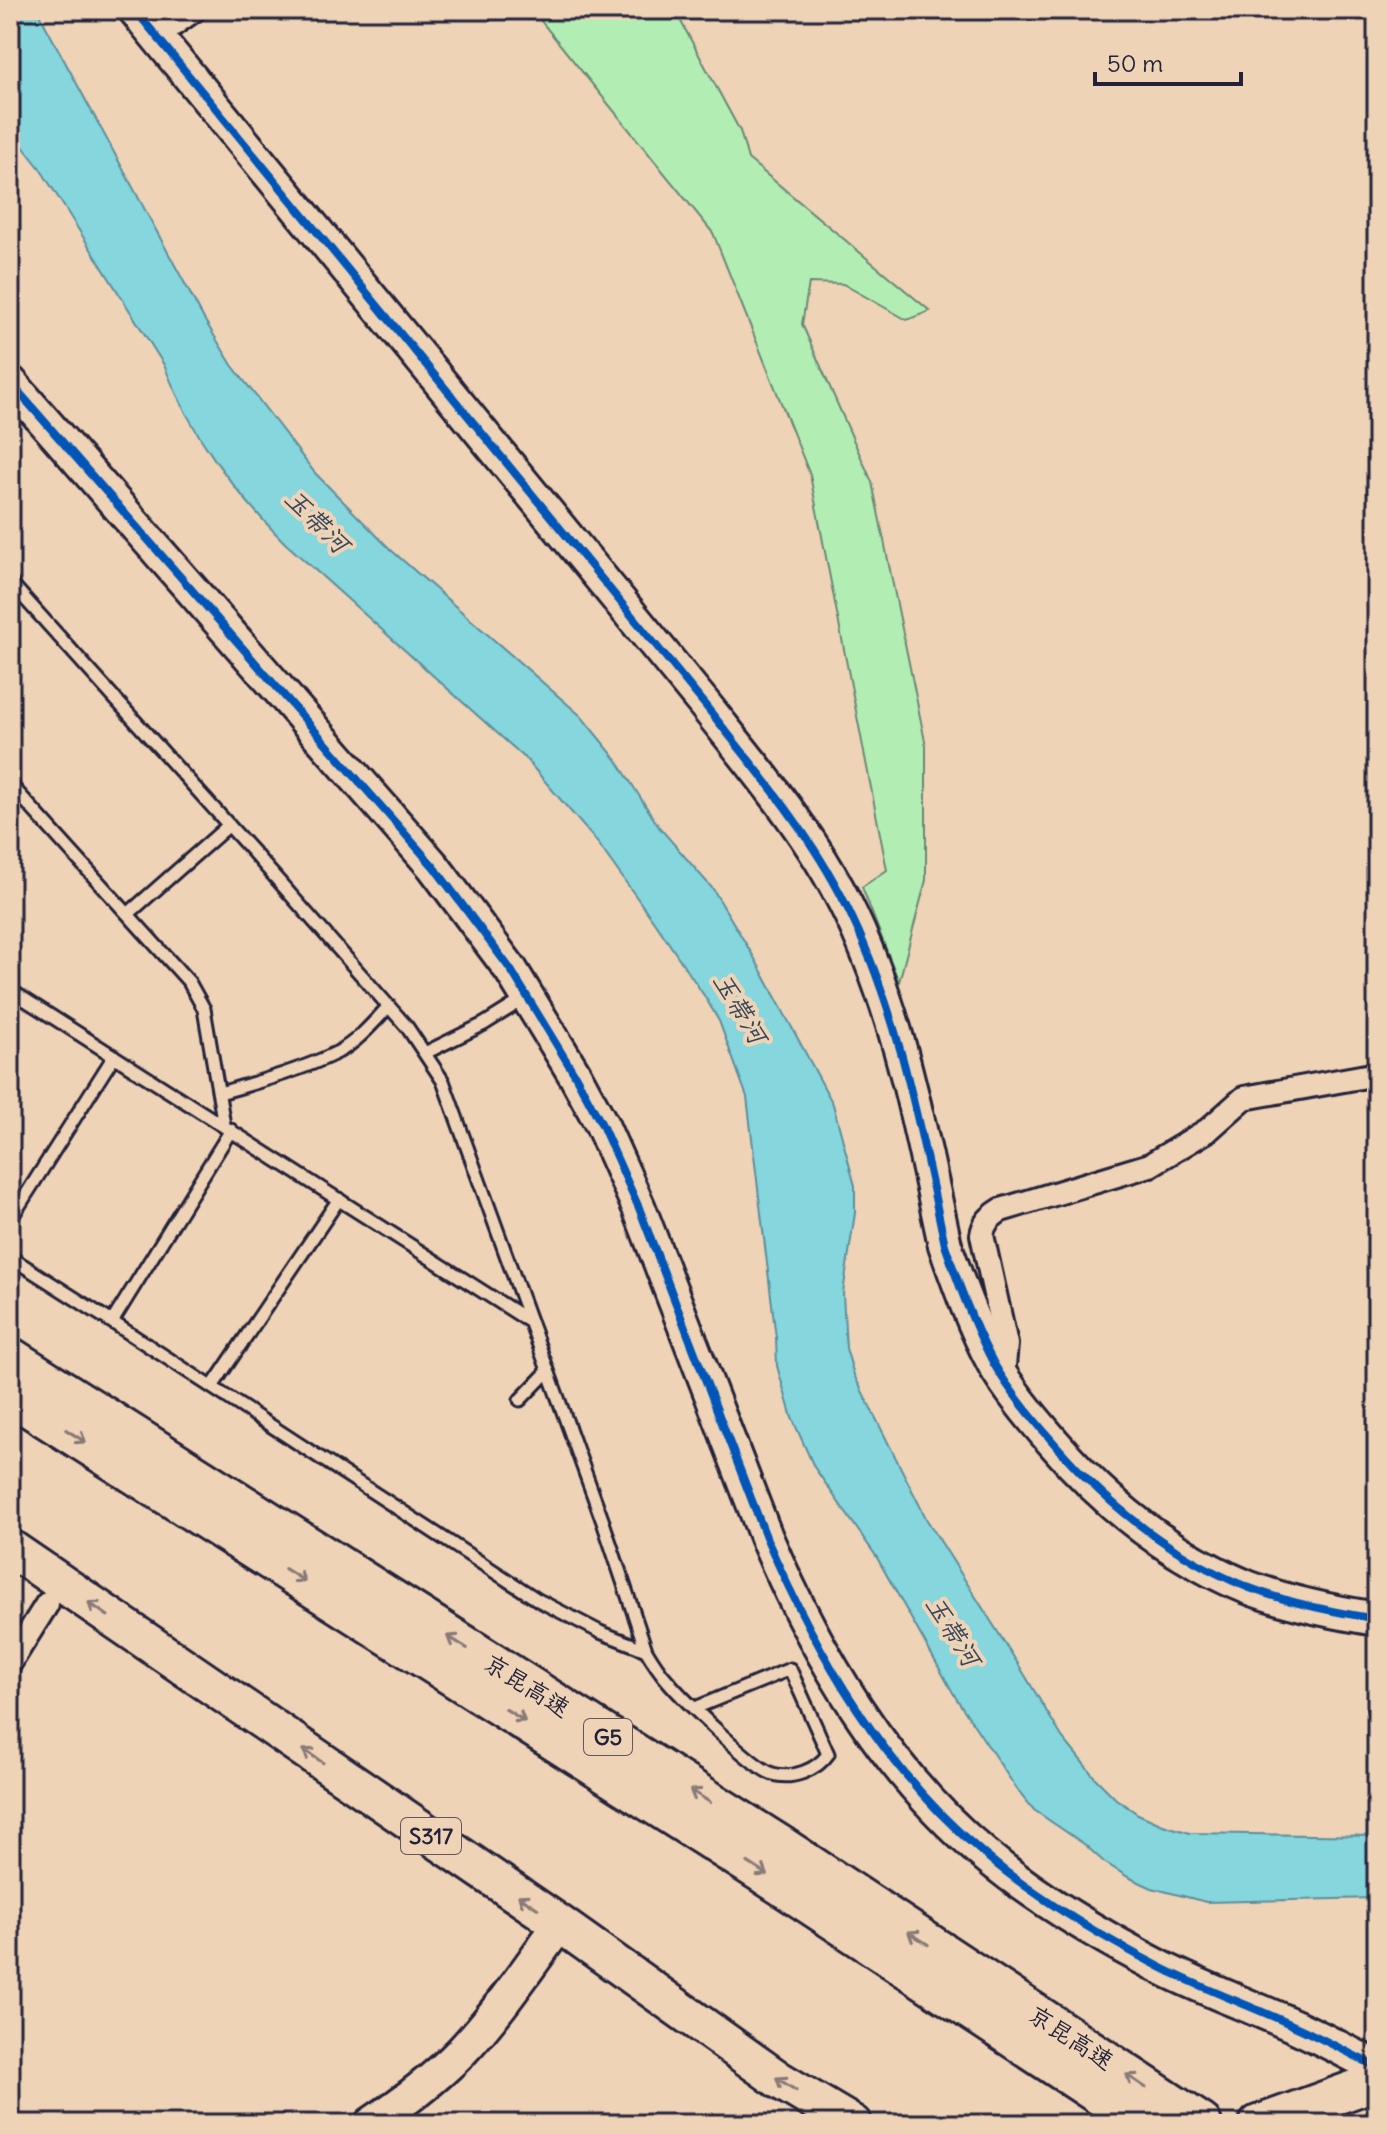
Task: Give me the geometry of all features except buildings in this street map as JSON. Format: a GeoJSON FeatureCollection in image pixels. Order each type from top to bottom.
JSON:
{"type":"FeatureCollection","features":[{"type":"Feature","properties":{"kind":"highway","name":"京昆高速"},"geometry":{"type":"LineString","coordinates":[[10,1358],[781,1847],[1201,2124]]}},
{"type":"Feature","properties":{"kind":"highway","name":"京昆高速"},"geometry":{"type":"LineString","coordinates":[[10,1394],[764,1873],[1145,2124]]}},
{"type":"Feature","properties":{"kind":"main road","name":"S317"},"geometry":{"type":"LineString","coordinates":[[10,1548],[552,1934],[766,2100],[804,2124]]}},
{"type":"Feature","properties":{"kind":"main road","name":"S317"},"geometry":{"type":"LineString","coordinates":[[10,1578],[552,1934],[853,2124]]}},
{"type":"Feature","properties":{"kind":"main road"},"geometry":{"type":"LineString","coordinates":[[1333,2115],[1377,2081]]}},
{"type":"Feature","properties":{"kind":"main road"},"geometry":{"type":"LineString","coordinates":[[1258,2124],[1377,2108]]}},
{"type":"Feature","properties":{"kind":"street"},"geometry":{"type":"LineString","coordinates":[[135,10],[705,705],[768,784],[822,862],[845,902],[882,989],[905,1068],[945,1245],[994,1363],[1026,1410],[1072,1465],[1122,1511],[1169,1546],[1206,1568],[1250,1588],[1299,1603],[1377,1619]]}},
{"type":"Feature","properties":{"kind":"street"},"geometry":{"type":"LineString","coordinates":[[157,36],[194,10]]}},
{"type":"Feature","properties":{"kind":"street"},"geometry":{"type":"LineString","coordinates":[[10,382],[434,867],[528,996],[575,1075],[620,1163],[766,1537],[805,1623],[872,1732],[895,1761],[982,1853],[1064,1912],[1123,1947],[1189,1980],[1292,2025],[1377,2067]]}},
{"type":"Feature","properties":{"kind":"street"},"geometry":{"type":"LineString","coordinates":[[1003,1377],[1006,1344],[982,1235],[983,1227],[991,1217],[1001,1210],[1150,1165],[1208,1130],[1244,1098],[1377,1074]]}},
{"type":"Feature","properties":{"kind":"street"},"geometry":{"type":"LineString","coordinates":[[10,1663],[47,1604]]}},
{"type":"Feature","properties":{"kind":"street"},"geometry":{"type":"LineString","coordinates":[[371,2124],[405,2101],[463,2050],[552,1934]]}},
{"type":"Feature","properties":{"kind":"lane"},"geometry":{"type":"LineString","coordinates":[[10,582],[389,1006],[443,1081],[603,1522],[646,1650],[668,1682],[695,1708],[743,1754],[771,1774],[788,1776],[801,1773],[823,1762],[828,1754],[790,1669],[695,1708]]}},
{"type":"Feature","properties":{"kind":"lane"},"geometry":{"type":"LineString","coordinates":[[10,784],[196,992],[204,1009],[227,1127],[112,1322]]}},
{"type":"Feature","properties":{"kind":"lane"},"geometry":{"type":"LineString","coordinates":[[128,914],[229,825]]}},
{"type":"Feature","properties":{"kind":"lane"},"geometry":{"type":"LineString","coordinates":[[10,990],[530,1321]]}},
{"type":"Feature","properties":{"kind":"lane"},"geometry":{"type":"LineString","coordinates":[[425,1053],[484,1024],[528,996]]}},
{"type":"Feature","properties":{"kind":"lane"},"geometry":{"type":"LineString","coordinates":[[220,1093],[274,1077],[339,1051],[365,1032],[389,1006]]}},
{"type":"Feature","properties":{"kind":"lane"},"geometry":{"type":"LineString","coordinates":[[10,1220],[114,1056]]}},
{"type":"Feature","properties":{"kind":"lane"},"geometry":{"type":"LineString","coordinates":[[212,1387],[339,1199]]}},
{"type":"Feature","properties":{"kind":"lane"},"geometry":{"type":"LineString","coordinates":[[10,1257],[538,1600],[600,1632],[646,1650]]}},
{"type":"Feature","properties":{"kind":"lane"},"geometry":{"type":"LineString","coordinates":[[520,1400],[548,1371]]}},
{"type":"Feature","properties":{"kind":"green space"},"geometry":{"type":"Polygon","coordinates":[[[532,10],[667,10],[678,16],[740,131],[748,159],[930,311],[907,320],[843,284],[809,283],[802,324],[872,482],[926,746],[926,880],[899,982],[862,887],[887,870],[810,475],[713,233],[532,10]]]}},
{"type":"Feature","properties":{"kind":"water","name":"玉带河"},"geometry":{"type":"Polygon","coordinates":[[[10,10],[37,10],[204,319],[232,365],[315,473],[391,550],[581,716],[616,759],[659,827],[713,889],[755,959],[833,1104],[855,1186],[855,1213],[843,1293],[846,1348],[854,1375],[927,1520],[1062,1737],[1116,1799],[1138,1814],[1163,1825],[1190,1833],[1377,1836],[1377,1898],[1206,1902],[1152,1888],[1104,1862],[1084,1844],[1034,1810],[1016,1788],[956,1698],[876,1556],[814,1467],[792,1418],[777,1366],[747,1097],[719,1021],[660,930],[597,842],[525,758],[285,543],[248,503],[215,460],[187,415],[164,365],[39,167],[10,130],[10,10]]]}},
{"type":"Feature","properties":{"kind":"cycle path"},"geometry":{"type":"LineString","coordinates":[[135,10],[705,705],[780,801],[831,876],[864,944],[894,1028],[945,1245],[980,1335],[1007,1385],[1073,1465],[1118,1507],[1166,1544],[1247,1587],[1278,1598],[1377,1619]]}},
{"type":"Feature","properties":{"kind":"cycle path"},"geometry":{"type":"LineString","coordinates":[[10,382],[434,867],[511,970],[602,1125],[639,1208],[766,1537],[786,1581],[831,1667],[885,1748],[915,1786],[984,1854],[1070,1916],[1162,1968],[1301,2029],[1377,2067]]}}]}
